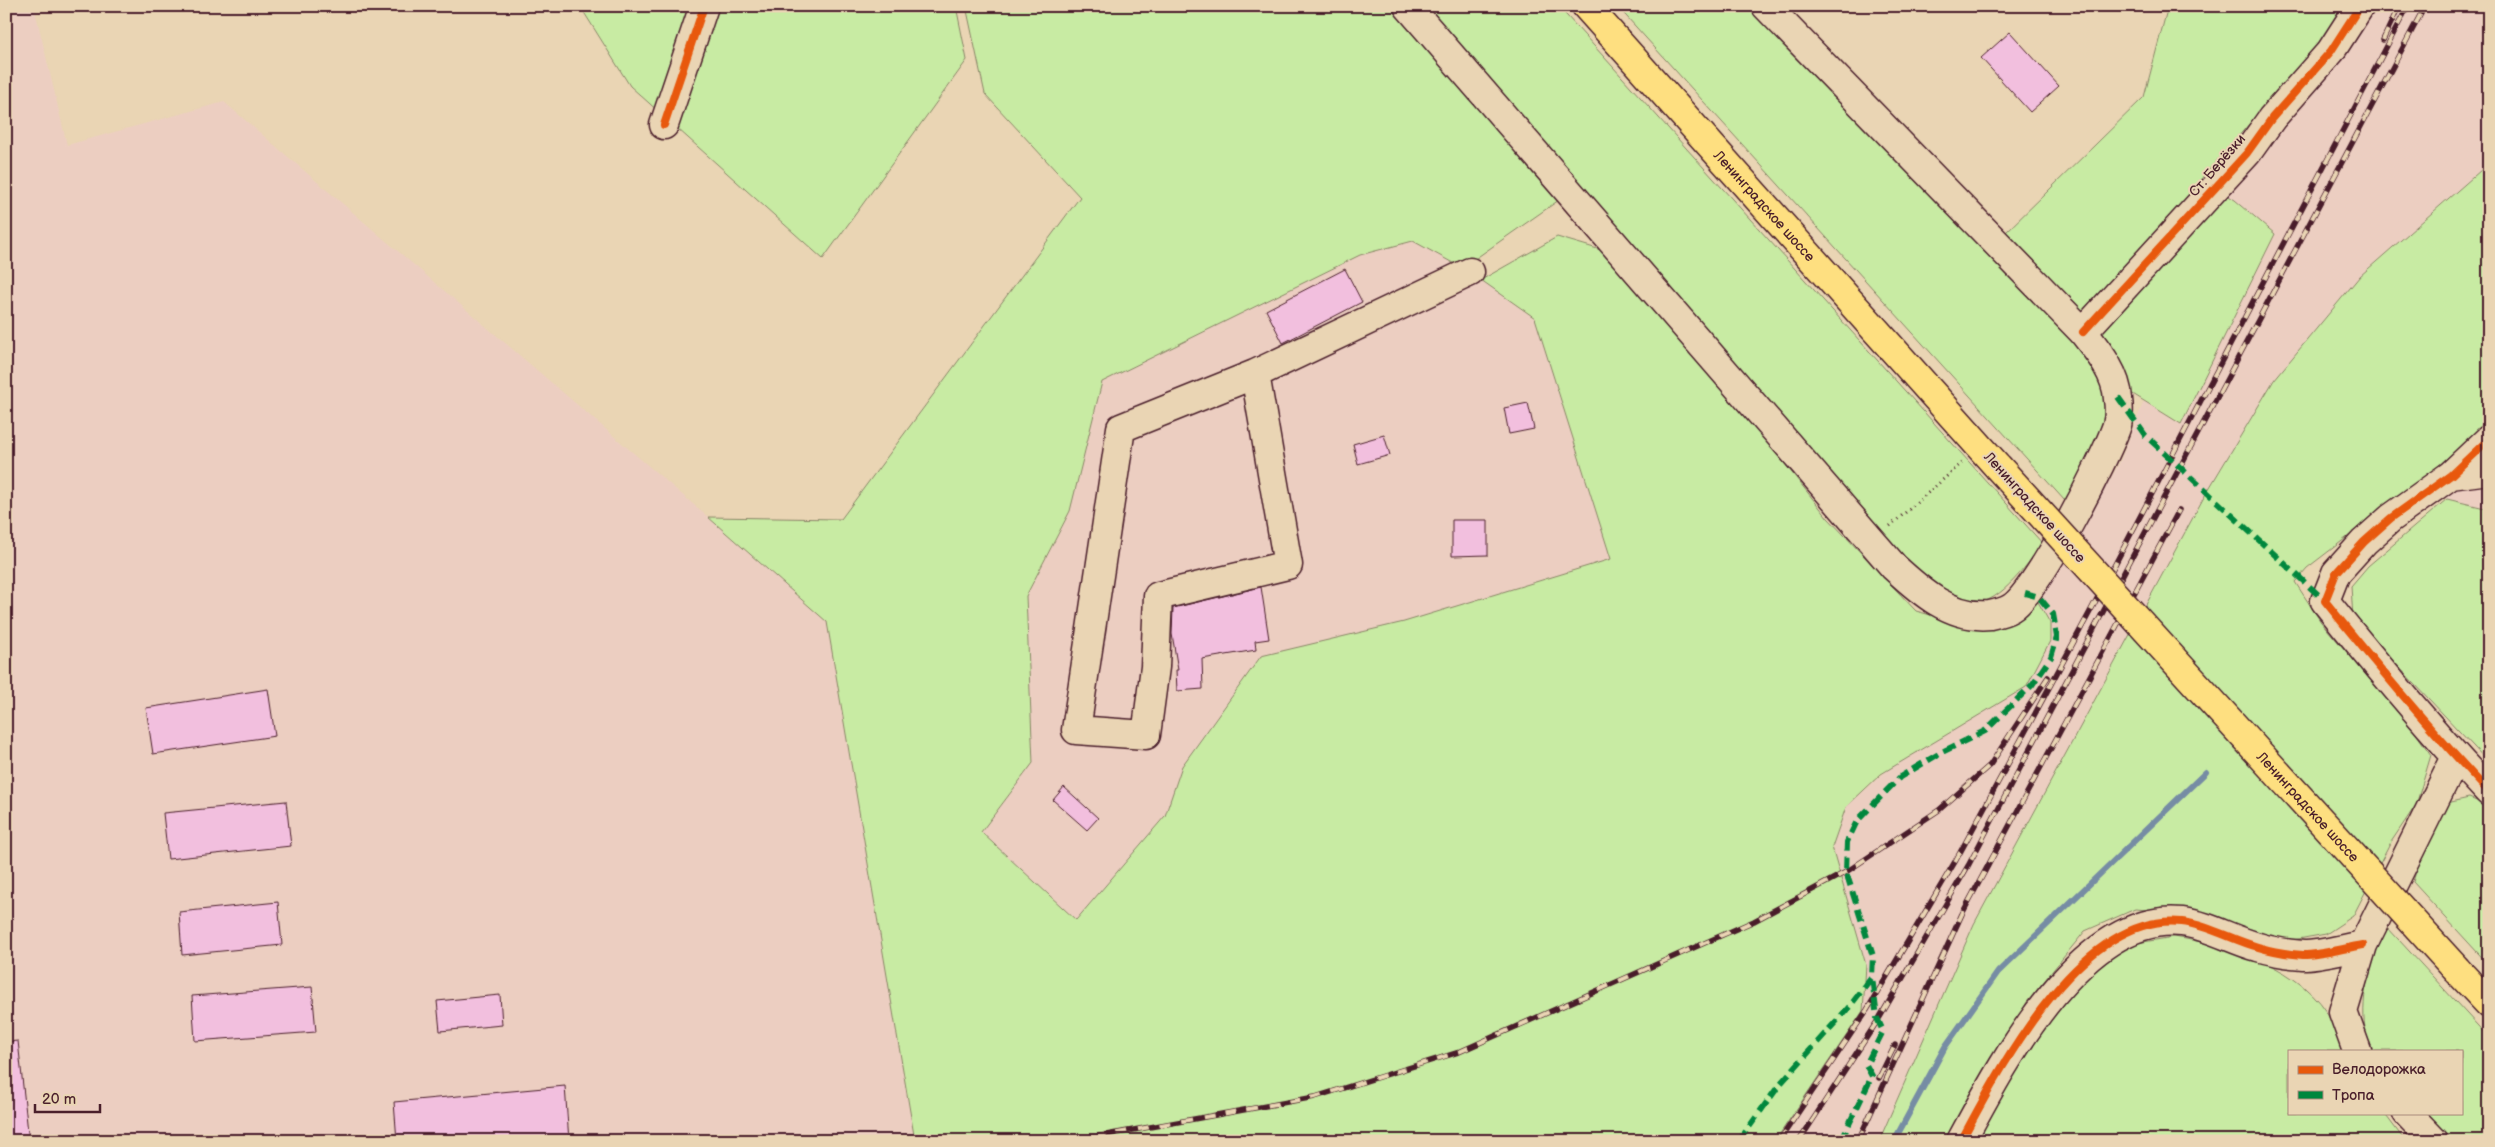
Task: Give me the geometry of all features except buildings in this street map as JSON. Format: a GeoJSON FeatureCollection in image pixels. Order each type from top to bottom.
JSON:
{"type":"FeatureCollection","features":[{"type":"Feature","properties":{"kind":"highway","name":"Ленинградское шоссе"},"geometry":{"type":"LineString","coordinates":[[1586,6],[1998,467],[2489,1004]]}},
{"type":"Feature","properties":{"kind":"street"},"geometry":{"type":"LineString","coordinates":[[664,125],[704,6]]}},
{"type":"Feature","properties":{"kind":"street"},"geometry":{"type":"LineString","coordinates":[[1408,6],[1883,554],[1921,591],[1944,606],[1968,613],[1989,615],[2012,608],[2048,561],[2099,468],[2118,423],[2118,397],[2110,371],[2083,332],[1766,6]]}},
{"type":"Feature","properties":{"kind":"street","name":"Ст. Берёзки"},"geometry":{"type":"LineString","coordinates":[[2083,332],[2247,153],[2272,118],[2331,51],[2360,6]]}},
{"type":"Feature","properties":{"kind":"street"},"geometry":{"type":"LineString","coordinates":[[1255,374],[1288,565],[1158,596],[1155,667],[1146,735],[1076,730],[1121,428],[1255,374],[1470,272]]}},
{"type":"Feature","properties":{"kind":"street"},"geometry":{"type":"LineString","coordinates":[[2489,439],[2450,475],[2391,518],[2336,573],[2326,601],[2387,678],[2489,792]]}},
{"type":"Feature","properties":{"kind":"street"},"geometry":{"type":"LineString","coordinates":[[2450,475],[2489,470]]}},
{"type":"Feature","properties":{"kind":"street"},"geometry":{"type":"LineString","coordinates":[[2357,1050],[2344,1012],[2363,945],[2456,757]]}},
{"type":"Feature","properties":{"kind":"street"},"geometry":{"type":"LineString","coordinates":[[1961,1141],[2001,1067],[2038,1012],[2079,966],[2110,939],[2148,924],[2181,922],[2211,930],[2258,947],[2303,955],[2363,945]]}},
{"type":"Feature","properties":{"kind":"street"},"geometry":{"type":"LineString","coordinates":[[2408,1114],[2434,1141]]}},
{"type":"Feature","properties":{"kind":"path"},"geometry":{"type":"LineString","coordinates":[[1908,512],[1960,467]]}},
{"type":"Feature","properties":{"kind":"shaded area"},"geometry":{"type":"Polygon","coordinates":[[[6,6],[34,6],[67,145],[224,102],[708,517],[827,622],[915,1141],[6,1141],[6,6]]]}},
{"type":"Feature","properties":{"kind":"shaded area"},"geometry":{"type":"Polygon","coordinates":[[[2343,6],[2489,6],[2489,163],[2360,276],[2274,380],[2204,497],[1974,924],[1879,1141],[1775,1141],[1863,1011],[1866,965],[1831,847],[1846,807],[2050,623],[2038,602],[2119,464],[2144,401],[2181,424],[2275,234],[2235,200],[2200,179],[2321,42],[2343,6]]]}},
{"type":"Feature","properties":{"kind":"shaded area"},"geometry":{"type":"Polygon","coordinates":[[[1413,241],[1470,272],[1535,318],[1611,559],[1404,622],[1261,656],[1182,766],[1165,816],[1076,920],[980,832],[1033,763],[1026,596],[1070,511],[1102,382],[1360,255],[1413,241]]]}},
{"type":"Feature","properties":{"kind":"shaded area"},"geometry":{"type":"Polygon","coordinates":[[[2489,422],[2489,509],[2447,499],[2423,479],[2489,422]]]}},
{"type":"Feature","properties":{"kind":"green space"},"geometry":{"type":"Polygon","coordinates":[[[580,6],[956,6],[967,60],[823,259],[630,86],[580,6]]]}},
{"type":"Feature","properties":{"kind":"green space"},"geometry":{"type":"Polygon","coordinates":[[[966,6],[1392,6],[1559,200],[1462,268],[1413,241],[1360,255],[1102,382],[1070,511],[1026,596],[1033,763],[981,832],[1076,920],[1165,816],[1182,766],[1261,656],[1404,622],[1611,559],[1535,318],[1481,280],[1557,237],[1618,255],[1828,518],[1916,611],[1982,629],[2011,620],[2038,602],[2050,623],[2050,641],[2026,687],[1881,774],[1846,807],[1832,847],[1866,965],[1863,1011],[1775,1141],[915,1141],[827,622],[708,517],[841,519],[1080,197],[985,94],[966,6]]]}},
{"type":"Feature","properties":{"kind":"green space"},"geometry":{"type":"Polygon","coordinates":[[[1423,6],[1558,6],[2043,544],[2010,584],[1989,600],[1978,603],[1966,603],[1952,597],[1906,561],[1423,6]]]}},
{"type":"Feature","properties":{"kind":"green space"},"geometry":{"type":"Polygon","coordinates":[[[1617,6],[1754,6],[2073,342],[2099,373],[2110,419],[2092,463],[2065,501],[1617,6]]]}},
{"type":"Feature","properties":{"kind":"green space"},"geometry":{"type":"Polygon","coordinates":[[[2168,6],[2343,6],[2321,42],[2201,179],[2235,200],[2275,234],[2181,424],[2128,391],[2002,236],[2144,97],[2168,6]]]}},
{"type":"Feature","properties":{"kind":"green space"},"geometry":{"type":"Polygon","coordinates":[[[2489,163],[2489,422],[2423,479],[2307,568],[2295,582],[2321,622],[2415,732],[2431,755],[2416,805],[2391,842],[2353,916],[2326,934],[2287,941],[2205,914],[2135,909],[2085,931],[2027,1002],[1947,1141],[1879,1141],[1974,924],[2204,497],[2274,380],[2360,276],[2489,163]]]}},
{"type":"Feature","properties":{"kind":"green space"},"geometry":{"type":"Polygon","coordinates":[[[2447,499],[2489,509],[2489,763],[2353,618],[2351,586],[2368,566],[2447,499]]]}},
{"type":"Feature","properties":{"kind":"green space"},"geometry":{"type":"Polygon","coordinates":[[[2469,798],[2489,806],[2489,965],[2413,882],[2429,826],[2447,803],[2469,798]]]}},
{"type":"Feature","properties":{"kind":"green space"},"geometry":{"type":"Polygon","coordinates":[[[2387,927],[2489,1038],[2489,1141],[2453,1141],[2428,1114],[2462,1114],[2462,1050],[2373,1050],[2365,1029],[2364,1003],[2368,976],[2381,938],[2387,927]]]}},
{"type":"Feature","properties":{"kind":"green space"},"geometry":{"type":"Polygon","coordinates":[[[2174,937],[2219,946],[2264,962],[2303,986],[2319,1003],[2332,1022],[2343,1050],[2288,1050],[2288,1114],[2385,1114],[2405,1141],[1971,1141],[2023,1049],[2095,965],[2131,944],[2174,937]]]}},
{"type":"Feature","properties":{"kind":"waterway"},"geometry":{"type":"LineString","coordinates":[[1894,1141],[1945,1047],[1998,972],[2206,772]]}},
{"type":"Feature","properties":{"kind":"railway"},"geometry":{"type":"LineString","coordinates":[[2383,40],[2399,6]]}},
{"type":"Feature","properties":{"kind":"railway"},"geometry":{"type":"LineString","coordinates":[[1779,1141],[1867,1010],[1956,860],[2091,610],[2408,6]]}},
{"type":"Feature","properties":{"kind":"railway"},"geometry":{"type":"LineString","coordinates":[[1799,1141],[1880,1017],[1968,866],[2425,6]]}},
{"type":"Feature","properties":{"kind":"railway"},"geometry":{"type":"LineString","coordinates":[[1858,1141],[1962,914],[2179,510]]}},
{"type":"Feature","properties":{"kind":"railway"},"geometry":{"type":"LineString","coordinates":[[1073,1141],[1315,1097],[1459,1052],[1754,921],[1846,872],[1939,810],[1990,765],[2048,677]]}},
{"type":"Feature","properties":{"kind":"railway"},"geometry":{"type":"LineString","coordinates":[[1879,1078],[1895,1045]]}},
{"type":"Feature","properties":{"kind":"marked path"},"geometry":{"type":"LineString","coordinates":[[2118,397],[2145,435],[2325,601]]}},
{"type":"Feature","properties":{"kind":"marked path"},"geometry":{"type":"LineString","coordinates":[[1739,1141],[1780,1084],[1850,1006],[1872,977],[1873,956],[1846,872],[1847,842],[1857,821],[1900,777],[1942,752],[1985,731],[2032,685],[2051,657],[2057,637],[2053,614],[2039,597],[2025,593]]}},
{"type":"Feature","properties":{"kind":"marked path"},"geometry":{"type":"LineString","coordinates":[[1841,1141],[1872,1076],[1866,1065],[1883,1031],[1877,1018],[1872,977]]}},
{"type":"Feature","properties":{"kind":"cycle path"},"geometry":{"type":"LineString","coordinates":[[664,125],[704,6]]}},
{"type":"Feature","properties":{"kind":"cycle path"},"geometry":{"type":"LineString","coordinates":[[2083,332],[2247,153],[2272,118],[2331,51],[2360,6]]}},
{"type":"Feature","properties":{"kind":"cycle path"},"geometry":{"type":"LineString","coordinates":[[2489,439],[2451,475],[2391,518],[2364,542],[2336,573],[2325,601],[2446,746],[2489,792]]}},
{"type":"Feature","properties":{"kind":"cycle path"},"geometry":{"type":"LineString","coordinates":[[1961,1141],[1998,1074],[2022,1036],[2049,1000],[2078,967],[2110,941],[2145,925],[2182,922],[2211,929],[2258,947],[2292,954],[2318,954],[2363,945]]}}]}
